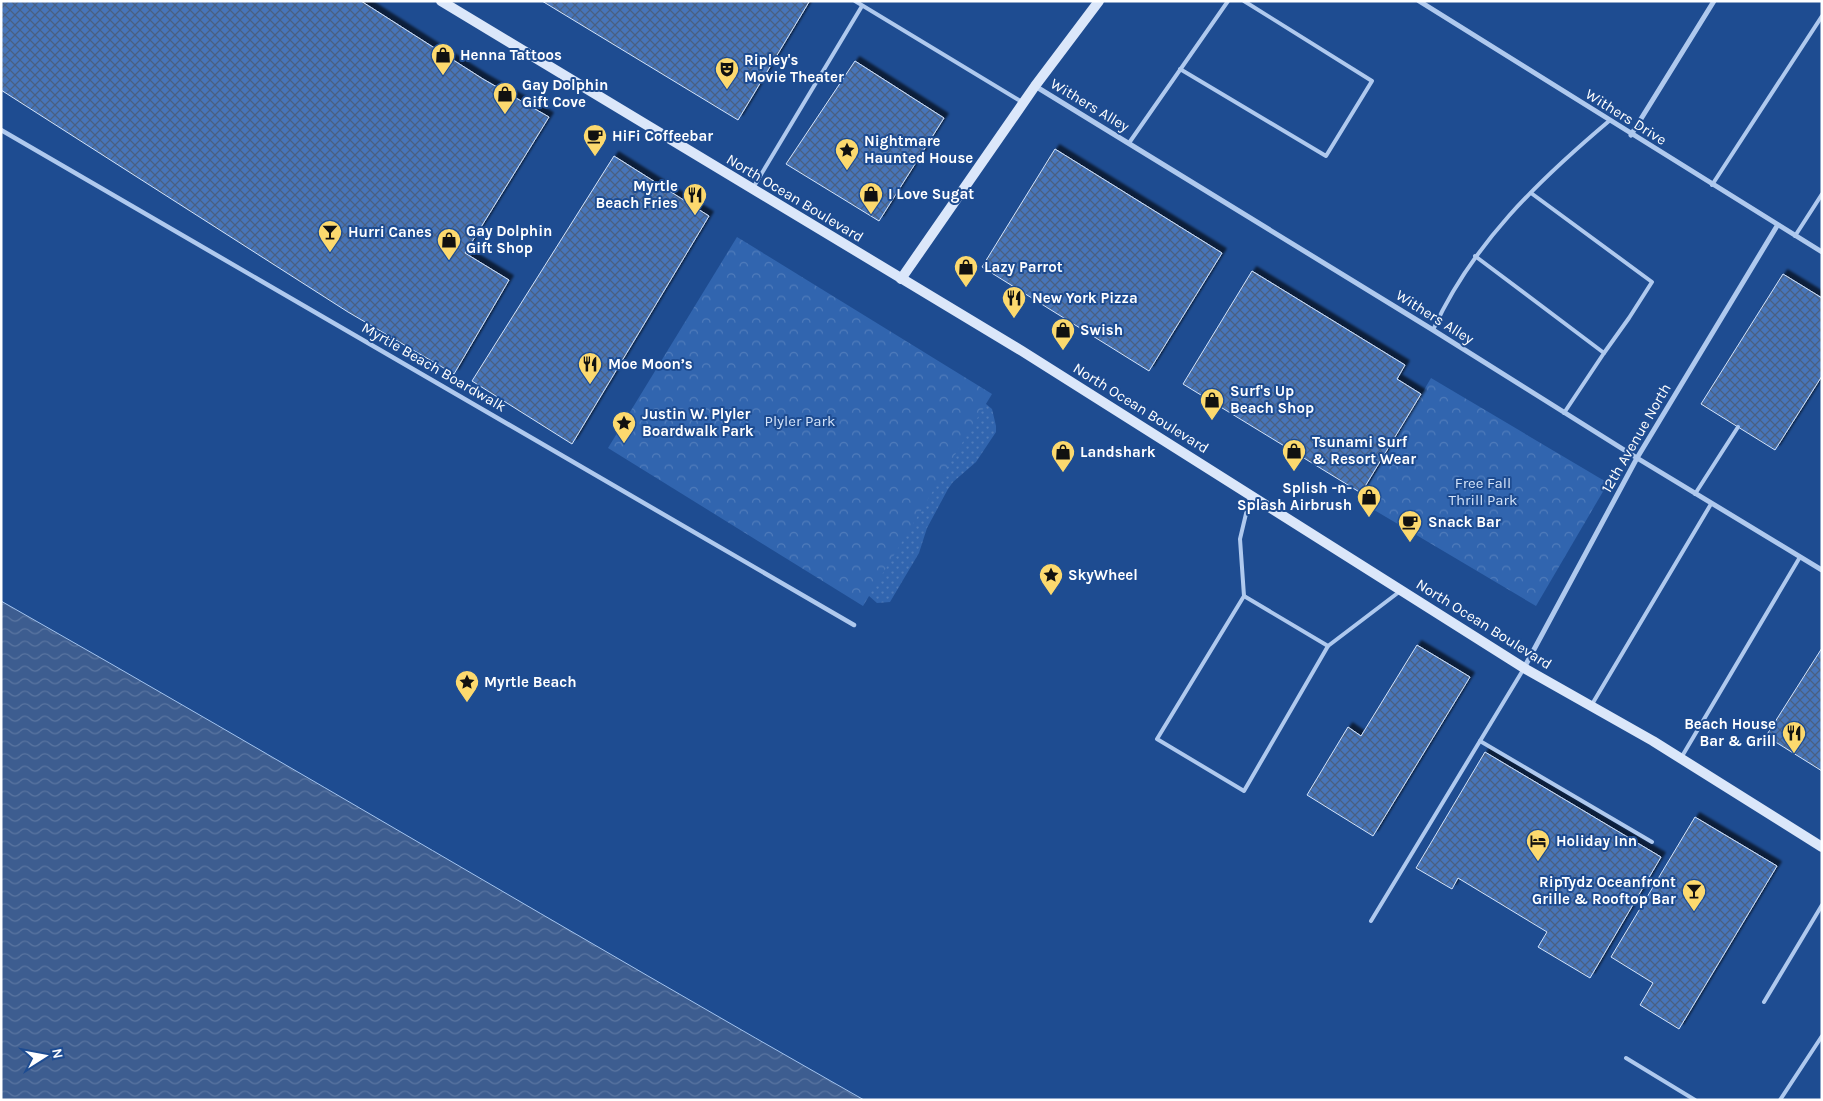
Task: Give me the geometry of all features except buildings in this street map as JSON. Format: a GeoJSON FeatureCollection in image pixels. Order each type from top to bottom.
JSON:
{"type":"FeatureCollection","features":[{"type":"Feature","properties":{"kind":"main road","name":"North Ocean Boulevard"},"geometry":{"type":"LineString","coordinates":[[441,1],[1022,351],[1524,668],[1681,758],[1822,847]]}},
{"type":"Feature","properties":{"kind":"main road"},"geometry":{"type":"LineString","coordinates":[[901,279],[1035,86],[1099,1]]}},
{"type":"Feature","properties":{"kind":"street","name":"Withers Drive"},"geometry":{"type":"LineString","coordinates":[[1419,1],[1777,226],[1822,252]]}},
{"type":"Feature","properties":{"kind":"street"},"geometry":{"type":"LineString","coordinates":[[1631,135],[1714,1]]}},
{"type":"Feature","properties":{"kind":"street","name":"Withers Alley"},"geometry":{"type":"LineString","coordinates":[[1035,86],[1433,330],[1636,458],[1822,570]]}},
{"type":"Feature","properties":{"kind":"street","name":"Myrtle Beach Boardwalk"},"geometry":{"type":"LineString","coordinates":[[1,130],[854,625]]}},
{"type":"Feature","properties":{"kind":"street","name":"12th Avenue North"},"geometry":{"type":"LineString","coordinates":[[1524,668],[1636,458],[1777,226]]}},
{"type":"Feature","properties":{"kind":"lane"},"geometry":{"type":"LineString","coordinates":[[855,1],[1024,103]]}},
{"type":"Feature","properties":{"kind":"lane"},"geometry":{"type":"LineString","coordinates":[[1129,143],[1228,1]]}},
{"type":"Feature","properties":{"kind":"lane"},"geometry":{"type":"LineString","coordinates":[[1180,69],[1326,156],[1372,82],[1244,1]]}},
{"type":"Feature","properties":{"kind":"lane"},"geometry":{"type":"LineString","coordinates":[[752,190],[862,6]]}},
{"type":"Feature","properties":{"kind":"lane"},"geometry":{"type":"LineString","coordinates":[[1712,185],[1822,16]]}},
{"type":"Feature","properties":{"kind":"lane"},"geometry":{"type":"LineString","coordinates":[[1433,330],[1442,309],[1475,256],[1503,222],[1531,192],[1610,121]]}},
{"type":"Feature","properties":{"kind":"lane"},"geometry":{"type":"LineString","coordinates":[[1531,192],[1652,282],[1564,413]]}},
{"type":"Feature","properties":{"kind":"lane"},"geometry":{"type":"LineString","coordinates":[[1794,236],[1822,194]]}},
{"type":"Feature","properties":{"kind":"lane"},"geometry":{"type":"LineString","coordinates":[[1475,256],[1604,353]]}},
{"type":"Feature","properties":{"kind":"lane"},"geometry":{"type":"LineString","coordinates":[[1695,494],[1738,427]]}},
{"type":"Feature","properties":{"kind":"lane"},"geometry":{"type":"LineString","coordinates":[[1251,495],[1240,539],[1244,596],[1156,739],[1244,791],[1328,646],[1402,591]]}},
{"type":"Feature","properties":{"kind":"lane"},"geometry":{"type":"LineString","coordinates":[[1591,706],[1712,504]]}},
{"type":"Feature","properties":{"kind":"lane"},"geometry":{"type":"LineString","coordinates":[[1681,758],[1800,557]]}},
{"type":"Feature","properties":{"kind":"lane"},"geometry":{"type":"LineString","coordinates":[[1244,596],[1328,646]]}},
{"type":"Feature","properties":{"kind":"lane"},"geometry":{"type":"LineString","coordinates":[[1371,921],[1524,668]]}},
{"type":"Feature","properties":{"kind":"lane"},"geometry":{"type":"LineString","coordinates":[[1480,741],[1652,842]]}},
{"type":"Feature","properties":{"kind":"lane"},"geometry":{"type":"LineString","coordinates":[[1764,1002],[1822,905]]}},
{"type":"Feature","properties":{"kind":"lane"},"geometry":{"type":"LineString","coordinates":[[1780,1100],[1822,1036]]}},
{"type":"Feature","properties":{"kind":"lane"},"geometry":{"type":"LineString","coordinates":[[1626,1058],[1695,1100]]}},
{"type":"Feature","properties":{"kind":"green space","name":"Plyler Park"},"geometry":{"type":"Polygon","coordinates":[[[737,237],[992,394],[863,606],[608,448],[737,237]]]}},
{"type":"Feature","properties":{"kind":"green space","name":"Free Fall Thrill Park"},"geometry":{"type":"Polygon","coordinates":[[[1431,378],[1608,483],[1536,606],[1359,501],[1431,378]]]}},
{"type":"Feature","properties":{"kind":"green space"},"geometry":{"type":"Polygon","coordinates":[[[972,399],[986,404],[992,409],[996,432],[976,462],[953,482],[948,489],[927,528],[919,553],[890,602],[877,603],[851,580],[972,399]]]}},
{"type":"Feature","properties":{"kind":"water"},"geometry":{"type":"Polygon","coordinates":[[[1,601],[648,976],[864,1100],[1,1100],[1,601]]]}},
{"type":"Feature","properties":{"kind":"place","name":"Henna Tattoos"},"geometry":{"type":"Point","coordinates":[443,76]}},
{"type":"Feature","properties":{"kind":"place","name":"Ripley's Movie Theater"},"geometry":{"type":"Point","coordinates":[727,90]}},
{"type":"Feature","properties":{"kind":"place","name":"Gay Dolphin Gift Cove"},"geometry":{"type":"Point","coordinates":[505,115]}},
{"type":"Feature","properties":{"kind":"place","name":"HiFi Coffeebar"},"geometry":{"type":"Point","coordinates":[595,157]}},
{"type":"Feature","properties":{"kind":"place","name":"Nightmare Haunted House"},"geometry":{"type":"Point","coordinates":[847,171]}},
{"type":"Feature","properties":{"kind":"place","name":"I Love Sugat"},"geometry":{"type":"Point","coordinates":[871,215]}},
{"type":"Feature","properties":{"kind":"place","name":"Myrtle Beach Fries"},"geometry":{"type":"Point","coordinates":[695,216]}},
{"type":"Feature","properties":{"kind":"place","name":"Hurri Canes"},"geometry":{"type":"Point","coordinates":[330,253]}},
{"type":"Feature","properties":{"kind":"place","name":"Gay Dolphin Gift Shop"},"geometry":{"type":"Point","coordinates":[449,261]}},
{"type":"Feature","properties":{"kind":"place","name":"Lazy Parrot"},"geometry":{"type":"Point","coordinates":[966,288]}},
{"type":"Feature","properties":{"kind":"place","name":"New York Pizza"},"geometry":{"type":"Point","coordinates":[1014,319]}},
{"type":"Feature","properties":{"kind":"place","name":"Swish"},"geometry":{"type":"Point","coordinates":[1063,351]}},
{"type":"Feature","properties":{"kind":"place","name":"Moe Moon’s"},"geometry":{"type":"Point","coordinates":[590,385]}},
{"type":"Feature","properties":{"kind":"place","name":"Surf's Up Beach Shop"},"geometry":{"type":"Point","coordinates":[1212,421]}},
{"type":"Feature","properties":{"kind":"place","name":"Justin W. Plyler Boardwalk Park"},"geometry":{"type":"Point","coordinates":[624,444]}},
{"type":"Feature","properties":{"kind":"place","name":"Tsunami Surf & Resort Wear"},"geometry":{"type":"Point","coordinates":[1294,472]}},
{"type":"Feature","properties":{"kind":"place","name":"Landshark"},"geometry":{"type":"Point","coordinates":[1063,473]}},
{"type":"Feature","properties":{"kind":"place","name":"Splish -n- Splash Airbrush"},"geometry":{"type":"Point","coordinates":[1369,518]}},
{"type":"Feature","properties":{"kind":"place","name":"Snack Bar"},"geometry":{"type":"Point","coordinates":[1410,543]}},
{"type":"Feature","properties":{"kind":"place","name":"SkyWheel"},"geometry":{"type":"Point","coordinates":[1051,596]}},
{"type":"Feature","properties":{"kind":"place","name":"Myrtle Beach"},"geometry":{"type":"Point","coordinates":[467,703]}},
{"type":"Feature","properties":{"kind":"place","name":"Beach House Bar & Grill"},"geometry":{"type":"Point","coordinates":[1794,754]}},
{"type":"Feature","properties":{"kind":"place","name":"Holiday Inn"},"geometry":{"type":"Point","coordinates":[1538,862]}},
{"type":"Feature","properties":{"kind":"place","name":"RipTydz Oceanfront Grille & Rooftop Bar"},"geometry":{"type":"Point","coordinates":[1694,912]}}]}
